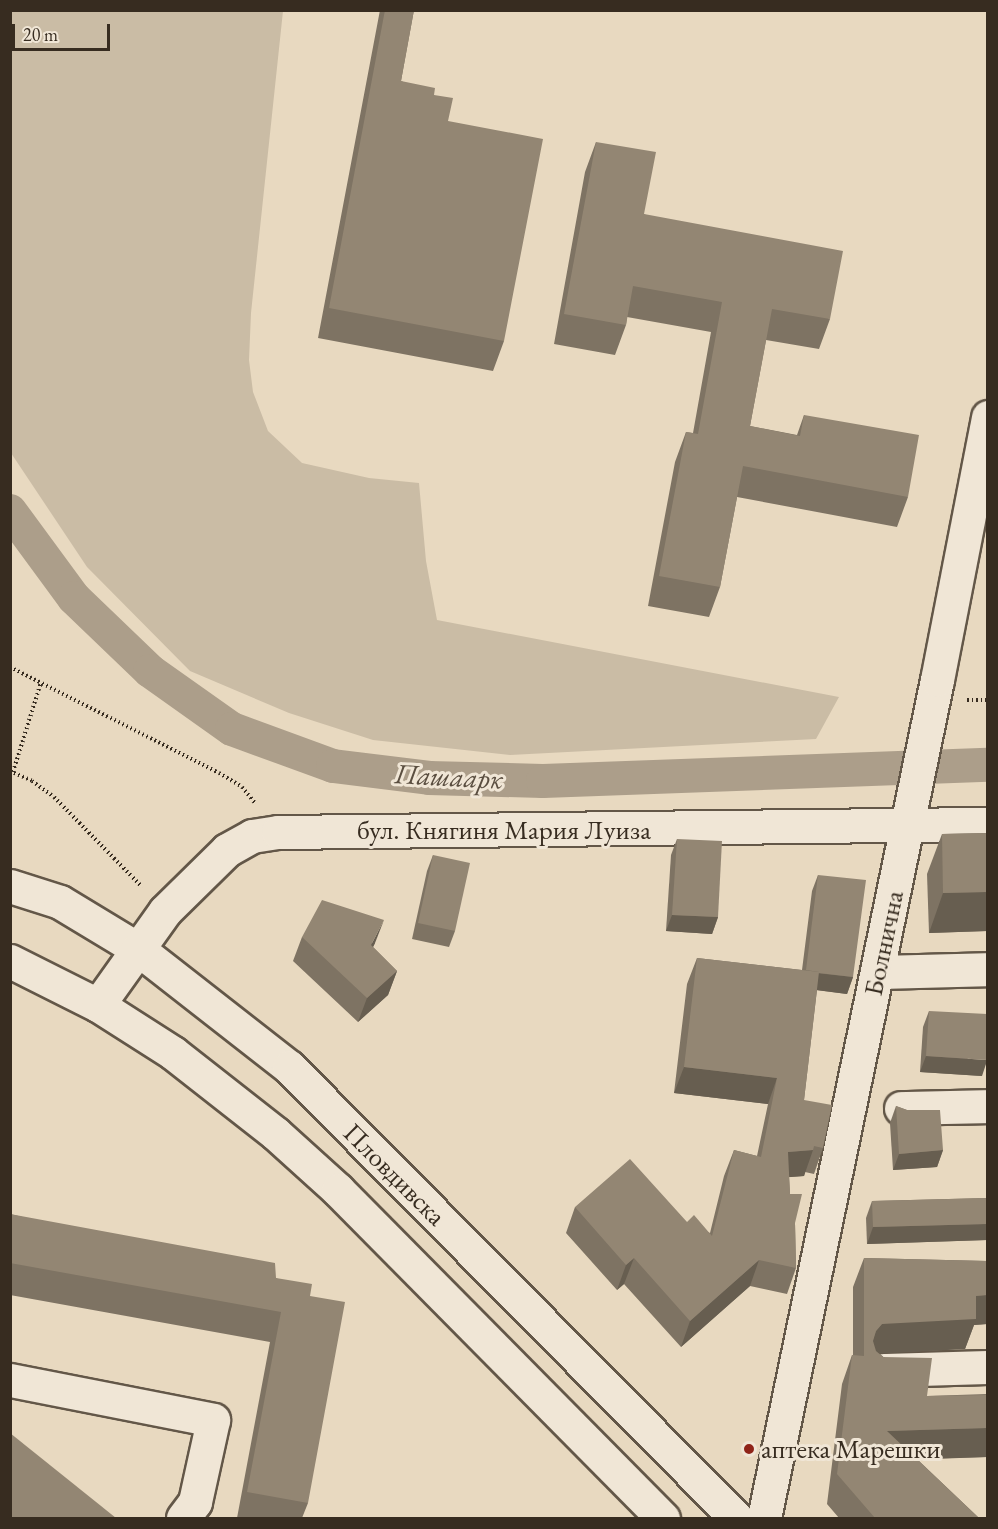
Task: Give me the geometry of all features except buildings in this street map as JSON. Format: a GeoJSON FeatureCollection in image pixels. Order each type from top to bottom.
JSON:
{"type":"FeatureCollection","features":[{"type":"Feature","properties":{"kind":"street","name":"Болнична"},"geometry":{"type":"LineString","coordinates":[[764,1518],[907,827],[986,431]]}},
{"type":"Feature","properties":{"kind":"street","name":"бул. Княгиня Мария Луиза"},"geometry":{"type":"LineString","coordinates":[[98,1005],[165,912],[227,850],[252,836],[278,832],[907,827],[987,824]]}},
{"type":"Feature","properties":{"kind":"street","name":"Пловдивска"},"geometry":{"type":"LineString","coordinates":[[10,886],[60,902],[138,949],[289,1067],[736,1518]]}},
{"type":"Feature","properties":{"kind":"street","name":"Пловдивска"},"geometry":{"type":"LineString","coordinates":[[10,961],[98,1005],[173,1053],[275,1133],[330,1183],[663,1518]]}},
{"type":"Feature","properties":{"kind":"street"},"geometry":{"type":"LineString","coordinates":[[877,972],[987,969]]}},
{"type":"Feature","properties":{"kind":"street"},"geometry":{"type":"LineString","coordinates":[[901,1108],[987,1106]]}},
{"type":"Feature","properties":{"kind":"street"},"geometry":{"type":"LineString","coordinates":[[881,1370],[987,1367]]}},
{"type":"Feature","properties":{"kind":"street"},"geometry":{"type":"LineString","coordinates":[[10,1380],[213,1420],[195,1502],[183,1518]]}},
{"type":"Feature","properties":{"kind":"street"},"geometry":{"type":"LineString","coordinates":[[774,1469],[783,1518]]}},
{"type":"Feature","properties":{"kind":"path"},"geometry":{"type":"LineString","coordinates":[[10,667],[227,778],[242,788],[278,832]]}},
{"type":"Feature","properties":{"kind":"path"},"geometry":{"type":"LineString","coordinates":[[41,682],[12,772],[32,781],[54,797],[165,912]]}},
{"type":"Feature","properties":{"kind":"shaded area"},"geometry":{"type":"Polygon","coordinates":[[[10,11],[283,11],[251,313],[249,360],[253,392],[268,431],[302,463],[369,478],[419,483],[426,561],[437,620],[839,697],[816,739],[510,755],[373,740],[289,713],[190,671],[87,567],[11,453],[10,11]]]}},
{"type":"Feature","properties":{"kind":"waterway","name":"Пашаарк"},"geometry":{"type":"LineString","coordinates":[[10,511],[74,598],[150,671],[232,729],[333,766],[429,778],[543,781],[988,765]]}},
{"type":"Feature","properties":{"kind":"place","name":"аптека Марешки"},"geometry":{"type":"Point","coordinates":[749,1449]}}]}
